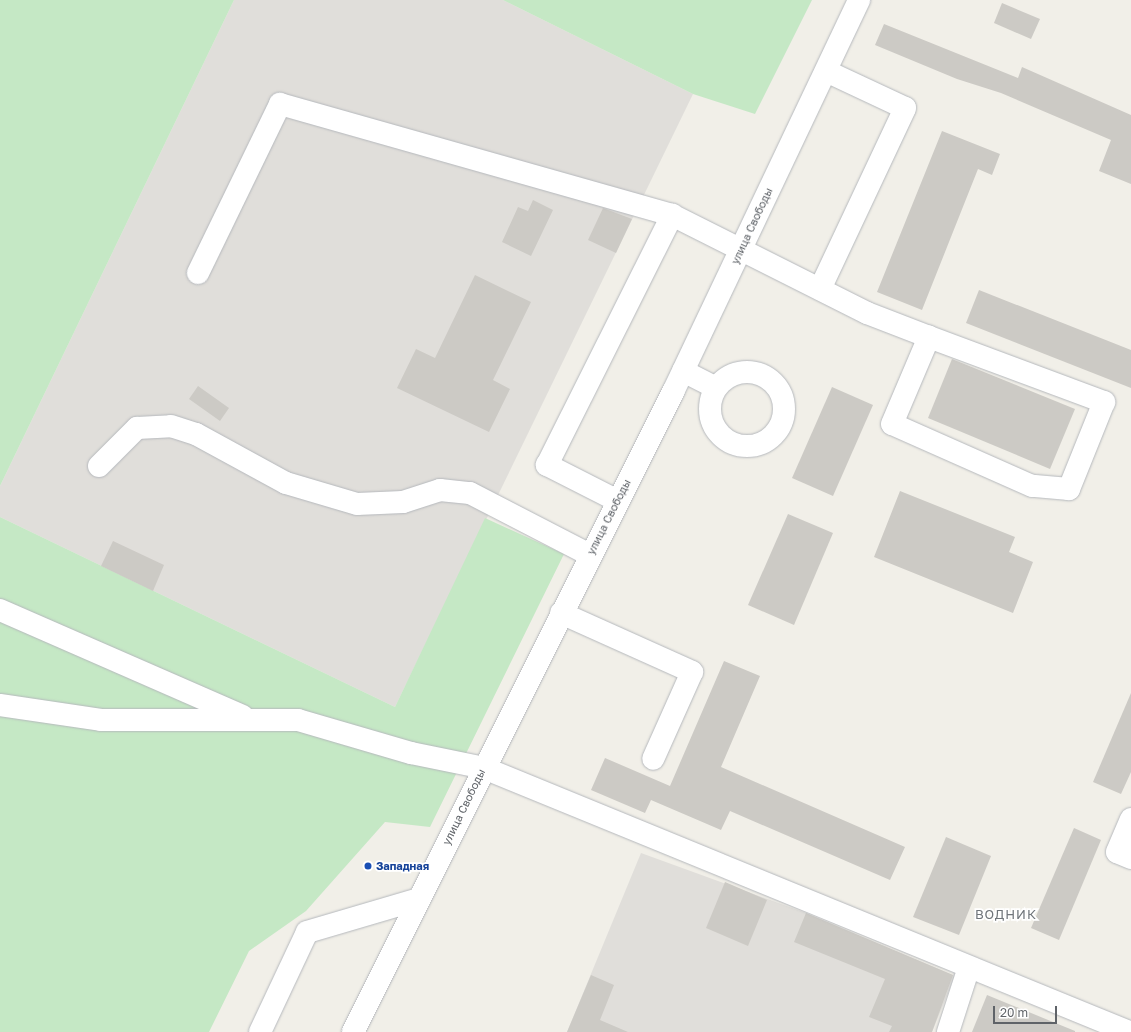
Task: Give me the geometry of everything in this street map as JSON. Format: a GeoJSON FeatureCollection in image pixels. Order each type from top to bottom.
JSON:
{"type":"FeatureCollection","features":[{"type":"Feature","properties":{"kind":"street","name":"улица Свободы"},"geometry":{"type":"LineString","coordinates":[[353,1032],[683,371],[860,0]]}},
{"type":"Feature","properties":{"kind":"street"},"geometry":{"type":"LineString","coordinates":[[820,290],[905,108],[826,71]]}},
{"type":"Feature","properties":{"kind":"street"},"geometry":{"type":"LineString","coordinates":[[198,273],[280,104],[672,215],[867,313],[929,336],[1104,402],[1069,490],[1032,486],[892,424],[929,336]]}},
{"type":"Feature","properties":{"kind":"street"},"geometry":{"type":"LineString","coordinates":[[618,501],[547,465],[672,215]]}},
{"type":"Feature","properties":{"kind":"street"},"geometry":{"type":"LineString","coordinates":[[683,371],[716,388]]}},
{"type":"Feature","properties":{"kind":"street"},"geometry":{"type":"LineString","coordinates":[[99,466],[137,428],[171,426],[196,434],[286,483],[357,504],[403,502],[440,490],[470,493],[590,555]]}},
{"type":"Feature","properties":{"kind":"street"},"geometry":{"type":"LineString","coordinates":[[0,610],[252,720]]}},
{"type":"Feature","properties":{"kind":"street"},"geometry":{"type":"LineString","coordinates":[[561,613],[692,672],[653,759]]}},
{"type":"Feature","properties":{"kind":"street"},"geometry":{"type":"LineString","coordinates":[[0,705],[101,720],[298,720],[411,753],[484,768],[1129,1032]]}},
{"type":"Feature","properties":{"kind":"street"},"geometry":{"type":"LineString","coordinates":[[1131,819],[1117,852],[1131,858]]}},
{"type":"Feature","properties":{"kind":"street"},"geometry":{"type":"LineString","coordinates":[[260,1032],[307,932],[419,899]]}},
{"type":"Feature","properties":{"kind":"street"},"geometry":{"type":"LineString","coordinates":[[948,1032],[969,967]]}},
{"type":"Feature","properties":{"kind":"shaded area"},"geometry":{"type":"Polygon","coordinates":[[[234,0],[503,0],[693,94],[395,707],[0,517],[0,486],[234,0]]]}},
{"type":"Feature","properties":{"kind":"shaded area"},"geometry":{"type":"Polygon","coordinates":[[[641,853],[806,913],[955,976],[932,1032],[567,1032],[641,853]]]}},
{"type":"Feature","properties":{"kind":"green space"},"geometry":{"type":"Polygon","coordinates":[[[0,0],[234,0],[0,486],[0,0]]]}},
{"type":"Feature","properties":{"kind":"green space"},"geometry":{"type":"Polygon","coordinates":[[[503,0],[812,0],[755,114],[693,94],[503,0]]]}},
{"type":"Feature","properties":{"kind":"green space"},"geometry":{"type":"Polygon","coordinates":[[[0,517],[395,707],[485,518],[564,554],[430,827],[385,822],[306,911],[249,951],[209,1032],[0,1032],[0,517]]]}},
{"type":"Feature","properties":{"kind":"building"},"geometry":{"type":"Polygon","coordinates":[[[1002,3],[1040,19],[1031,39],[994,23],[1002,3]]]}},
{"type":"Feature","properties":{"kind":"building"},"geometry":{"type":"Polygon","coordinates":[[[884,24],[1018,78],[1022,67],[1131,115],[1131,184],[1099,171],[1111,140],[1001,93],[957,79],[875,45],[884,24]]]}},
{"type":"Feature","properties":{"kind":"building"},"geometry":{"type":"Polygon","coordinates":[[[942,131],[1000,154],[992,175],[978,169],[922,310],[877,292],[942,131]]]}},
{"type":"Feature","properties":{"kind":"building"},"geometry":{"type":"Polygon","coordinates":[[[533,200],[553,210],[531,256],[502,242],[518,207],[528,211],[533,200]]]}},
{"type":"Feature","properties":{"kind":"building"},"geometry":{"type":"Polygon","coordinates":[[[603,208],[632,219],[616,253],[588,240],[603,208]]]}},
{"type":"Feature","properties":{"kind":"building"},"geometry":{"type":"Polygon","coordinates":[[[475,275],[531,302],[493,380],[510,389],[489,432],[397,388],[416,349],[435,358],[475,275]]]}},
{"type":"Feature","properties":{"kind":"building"},"geometry":{"type":"Polygon","coordinates":[[[979,290],[1131,350],[1131,388],[966,323],[979,290]]]}},
{"type":"Feature","properties":{"kind":"building"},"geometry":{"type":"Polygon","coordinates":[[[952,359],[1075,409],[1050,469],[928,418],[952,359]]]}},
{"type":"Feature","properties":{"kind":"building"},"geometry":{"type":"Polygon","coordinates":[[[198,386],[229,408],[220,421],[189,399],[198,386]]]}},
{"type":"Feature","properties":{"kind":"building"},"geometry":{"type":"Polygon","coordinates":[[[832,387],[873,405],[833,496],[792,478],[832,387]]]}},
{"type":"Feature","properties":{"kind":"building"},"geometry":{"type":"Polygon","coordinates":[[[900,491],[1015,537],[1009,552],[1033,562],[1013,613],[874,557],[900,491]]]}},
{"type":"Feature","properties":{"kind":"building"},"geometry":{"type":"Polygon","coordinates":[[[788,514],[833,533],[794,625],[748,605],[788,514]]]}},
{"type":"Feature","properties":{"kind":"building"},"geometry":{"type":"Polygon","coordinates":[[[113,541],[164,565],[153,591],[101,566],[113,541]]]}},
{"type":"Feature","properties":{"kind":"building"},"geometry":{"type":"Polygon","coordinates":[[[724,661],[760,676],[721,767],[905,847],[890,880],[730,811],[721,830],[651,800],[645,813],[591,790],[605,758],[670,786],[724,661]]]}},
{"type":"Feature","properties":{"kind":"building"},"geometry":{"type":"Polygon","coordinates":[[[1131,693],[1131,772],[1121,794],[1093,782],[1131,693]]]}},
{"type":"Feature","properties":{"kind":"building"},"geometry":{"type":"Polygon","coordinates":[[[1074,828],[1101,840],[1059,940],[1031,928],[1074,828]]]}},
{"type":"Feature","properties":{"kind":"building"},"geometry":{"type":"Polygon","coordinates":[[[946,837],[991,856],[959,935],[913,917],[946,837]]]}},
{"type":"Feature","properties":{"kind":"building"},"geometry":{"type":"Polygon","coordinates":[[[725,882],[767,900],[748,946],[706,928],[725,882]]]}},
{"type":"Feature","properties":{"kind":"building"},"geometry":{"type":"Polygon","coordinates":[[[806,913],[953,975],[932,1032],[889,1032],[892,1026],[869,1017],[885,979],[794,942],[806,913]]]}},
{"type":"Feature","properties":{"kind":"building"},"geometry":{"type":"Polygon","coordinates":[[[591,975],[614,985],[600,1020],[628,1032],[567,1032],[591,975]]]}},
{"type":"Feature","properties":{"kind":"building"},"geometry":{"type":"Polygon","coordinates":[[[987,995],[1075,1031],[1075,1032],[972,1032],[987,995]]]}},
{"type":"Feature","properties":{"kind":"place","name":"Западная"},"geometry":{"type":"Point","coordinates":[368,866]}},
{"type":"Feature","properties":{"kind":"district","name":"ВОДНИК"},"geometry":{"type":"Point","coordinates":[1006,914]}}]}
